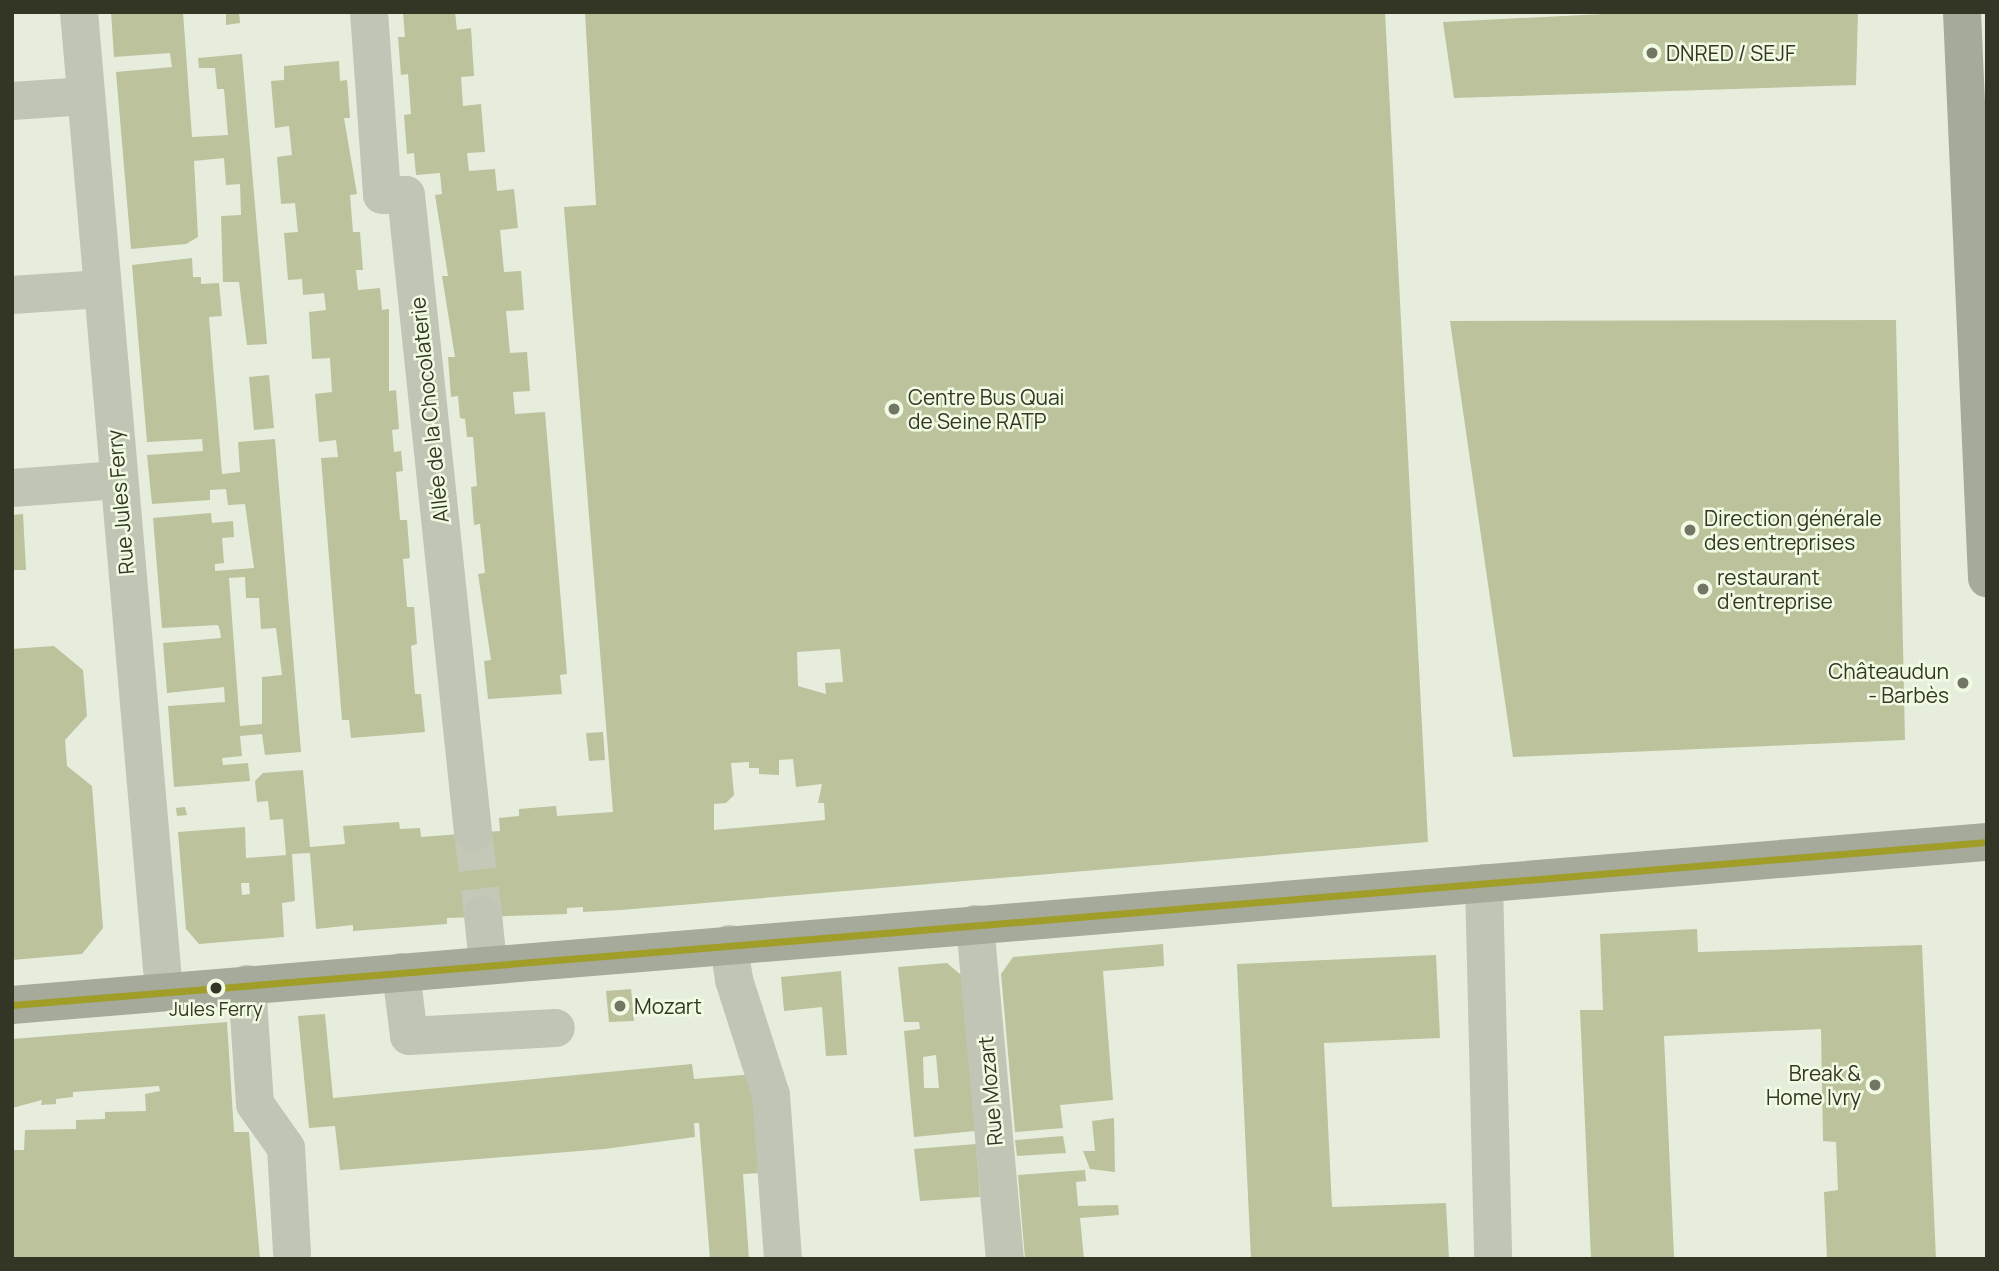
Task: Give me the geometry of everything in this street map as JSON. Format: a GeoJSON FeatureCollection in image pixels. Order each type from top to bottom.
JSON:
{"type":"FeatureCollection","features":[{"type":"Feature","properties":{"kind":"main road"},"geometry":{"type":"LineString","coordinates":[[1962,12],[1987,578]]}},
{"type":"Feature","properties":{"kind":"main road"},"geometry":{"type":"LineString","coordinates":[[12,1005],[1987,842]]}},
{"type":"Feature","properties":{"kind":"street","name":"Rue Jules Ferry"},"geometry":{"type":"LineString","coordinates":[[79,12],[163,991]]}},
{"type":"Feature","properties":{"kind":"street","name":"Allée de la Chocolaterie"},"geometry":{"type":"LineString","coordinates":[[369,12],[382,195],[406,195],[473,832]]}},
{"type":"Feature","properties":{"kind":"street"},"geometry":{"type":"LineString","coordinates":[[12,101],[86,96]]}},
{"type":"Feature","properties":{"kind":"street"},"geometry":{"type":"LineString","coordinates":[[12,295],[102,289]]}},
{"type":"Feature","properties":{"kind":"street"},"geometry":{"type":"LineString","coordinates":[[12,488],[118,480]]}},
{"type":"Feature","properties":{"kind":"street"},"geometry":{"type":"LineString","coordinates":[[1484,883],[1493,1259]]}},
{"type":"Feature","properties":{"kind":"street"},"geometry":{"type":"LineString","coordinates":[[483,915],[488,964]]}},
{"type":"Feature","properties":{"kind":"street","name":"Rue Mozart"},"geometry":{"type":"LineString","coordinates":[[975,924],[1006,1259]]}},
{"type":"Feature","properties":{"kind":"street"},"geometry":{"type":"LineString","coordinates":[[729,944],[734,980],[771,1095],[783,1259]]}},
{"type":"Feature","properties":{"kind":"street"},"geometry":{"type":"LineString","coordinates":[[401,972],[409,1036],[556,1028]]}},
{"type":"Feature","properties":{"kind":"street"},"geometry":{"type":"LineString","coordinates":[[247,984],[255,1104],[286,1148],[292,1253]]}},
{"type":"Feature","properties":{"kind":"building"},"geometry":{"type":"Polygon","coordinates":[[[111,12],[183,12],[192,137],[228,135],[224,89],[217,89],[215,68],[199,68],[198,58],[242,54],[267,344],[247,345],[239,282],[223,282],[221,216],[241,215],[240,184],[226,185],[224,158],[194,161],[198,237],[186,244],[131,249],[116,72],[172,67],[170,53],[114,57],[111,12]]]}},
{"type":"Feature","properties":{"kind":"building"},"geometry":{"type":"Polygon","coordinates":[[[226,12],[239,12],[240,23],[226,25],[226,12]]]}},
{"type":"Feature","properties":{"kind":"building"},"geometry":{"type":"Polygon","coordinates":[[[403,12],[455,12],[457,30],[471,28],[474,76],[461,77],[463,106],[481,104],[485,152],[467,153],[469,171],[495,169],[497,191],[514,189],[518,228],[500,230],[504,272],[521,271],[524,310],[506,311],[510,353],[527,352],[530,391],[513,392],[515,414],[545,412],[567,674],[560,675],[562,694],[488,699],[484,661],[491,660],[478,574],[485,573],[480,524],[474,525],[471,487],[477,486],[473,437],[467,437],[465,419],[460,418],[458,396],[451,397],[448,357],[455,357],[442,276],[448,276],[435,195],[442,194],[440,173],[416,175],[414,153],[407,154],[404,115],[411,114],[408,74],[401,75],[398,37],[405,37],[403,12]]]}},
{"type":"Feature","properties":{"kind":"building","name":"Centre Bus Quai de Seine RATP"},"geometry":{"type":"Polygon","coordinates":[[[585,12],[1385,12],[1428,842],[621,910],[583,912],[583,907],[567,908],[567,914],[447,918],[447,924],[353,931],[353,925],[316,929],[310,853],[292,854],[295,901],[282,903],[284,937],[199,944],[186,929],[178,832],[245,827],[246,858],[286,855],[283,819],[270,820],[268,801],[257,802],[255,781],[263,773],[303,770],[310,847],[345,844],[343,826],[399,822],[400,829],[420,828],[421,837],[500,831],[499,818],[519,816],[519,809],[556,806],[557,816],[613,812],[564,207],[596,205],[585,12]],[[840,649],[797,652],[798,686],[826,694],[825,683],[843,682],[840,649]],[[793,759],[779,760],[779,775],[759,774],[759,768],[749,768],[749,762],[731,763],[734,795],[726,803],[714,804],[714,830],[825,820],[824,803],[818,803],[822,784],[796,787],[793,759]],[[241,883],[242,895],[250,894],[249,883],[241,883]]]}},
{"type":"Feature","properties":{"kind":"building","name":"DNRED / SEJF"},"geometry":{"type":"Polygon","coordinates":[[[1644,12],[1858,12],[1856,85],[1454,98],[1443,22],[1644,12]]]}},
{"type":"Feature","properties":{"kind":"building"},"geometry":{"type":"Polygon","coordinates":[[[339,61],[340,81],[347,80],[350,118],[344,118],[357,194],[350,195],[353,232],[360,232],[363,270],[356,270],[358,290],[380,288],[382,310],[389,309],[389,391],[396,390],[399,429],[392,430],[394,452],[401,451],[403,471],[396,472],[400,520],[407,520],[410,558],[403,559],[407,607],[414,607],[417,644],[411,646],[415,694],[421,694],[425,732],[351,738],[349,720],[342,720],[321,458],[338,457],[336,440],[319,442],[315,394],[332,392],[330,358],[312,359],[309,312],[326,310],[324,293],[303,295],[302,279],[288,280],[284,233],[298,232],[295,203],[281,204],[277,157],[292,155],[289,126],[275,128],[271,81],[284,80],[284,66],[339,61]]]}},
{"type":"Feature","properties":{"kind":"building"},"geometry":{"type":"Polygon","coordinates":[[[192,258],[193,277],[201,277],[201,284],[219,283],[222,316],[209,317],[222,474],[240,472],[238,442],[275,439],[301,752],[265,755],[262,734],[240,736],[242,756],[222,758],[223,765],[248,763],[250,781],[174,787],[168,706],[225,702],[224,687],[167,693],[163,643],[221,638],[218,625],[162,628],[153,518],[211,513],[212,523],[233,521],[234,537],[222,538],[224,563],[215,564],[215,571],[254,568],[245,504],[228,505],[226,489],[210,490],[210,500],[152,504],[147,455],[203,451],[202,439],[147,442],[132,265],[192,258]],[[245,577],[229,578],[240,726],[262,724],[262,677],[282,675],[276,628],[261,629],[259,598],[246,598],[245,577]]]}},
{"type":"Feature","properties":{"kind":"building","name":"Direction générale des entreprises"},"geometry":{"type":"Polygon","coordinates":[[[1896,320],[1905,740],[1513,757],[1450,321],[1896,320]]]}},
{"type":"Feature","properties":{"kind":"building"},"geometry":{"type":"Polygon","coordinates":[[[269,375],[274,428],[254,430],[249,377],[269,375]]]}},
{"type":"Feature","properties":{"kind":"building"},"geometry":{"type":"Polygon","coordinates":[[[23,514],[26,570],[12,570],[12,515],[23,514]]]}},
{"type":"Feature","properties":{"kind":"building"},"geometry":{"type":"Polygon","coordinates":[[[54,646],[83,670],[87,716],[65,740],[67,766],[92,786],[103,928],[82,954],[12,960],[12,649],[54,646]]]}},
{"type":"Feature","properties":{"kind":"building"},"geometry":{"type":"Polygon","coordinates":[[[603,732],[605,760],[589,761],[586,733],[603,732]]]}},
{"type":"Feature","properties":{"kind":"building"},"geometry":{"type":"Polygon","coordinates":[[[185,807],[187,815],[177,816],[176,808],[185,807]]]}},
{"type":"Feature","properties":{"kind":"building"},"geometry":{"type":"Polygon","coordinates":[[[1697,929],[1698,952],[1922,945],[1936,1259],[1827,1259],[1824,1192],[1838,1190],[1836,1142],[1823,1141],[1821,1029],[1664,1036],[1674,1257],[1591,1259],[1580,1010],[1603,1010],[1600,934],[1697,929]]]}},
{"type":"Feature","properties":{"kind":"building"},"geometry":{"type":"Polygon","coordinates":[[[1163,944],[1164,966],[1103,971],[1113,1100],[1060,1105],[1063,1128],[1015,1132],[1001,974],[1013,957],[1163,944]]]}},
{"type":"Feature","properties":{"kind":"building"},"geometry":{"type":"Polygon","coordinates":[[[1436,955],[1440,1038],[1324,1043],[1332,1207],[1446,1203],[1449,1259],[1251,1259],[1237,964],[1436,955]]]}},
{"type":"Feature","properties":{"kind":"building"},"geometry":{"type":"Polygon","coordinates":[[[947,963],[961,975],[975,1131],[914,1137],[904,1031],[920,1029],[919,1022],[904,1022],[898,967],[947,963]],[[936,1055],[923,1057],[924,1088],[939,1088],[936,1055]]]}},
{"type":"Feature","properties":{"kind":"building"},"geometry":{"type":"Polygon","coordinates":[[[841,971],[847,1055],[826,1056],[822,1007],[784,1011],[781,977],[841,971]]]}},
{"type":"Feature","properties":{"kind":"building","name":"Mozart"},"geometry":{"type":"Polygon","coordinates":[[[631,989],[634,1021],[609,1022],[606,991],[631,989]]]}},
{"type":"Feature","properties":{"kind":"building"},"geometry":{"type":"Polygon","coordinates":[[[325,1014],[333,1098],[692,1064],[694,1079],[755,1074],[762,1173],[743,1174],[749,1259],[710,1259],[699,1123],[694,1123],[695,1137],[604,1149],[340,1170],[335,1126],[309,1128],[298,1016],[325,1014]]]}},
{"type":"Feature","properties":{"kind":"building"},"geometry":{"type":"Polygon","coordinates":[[[227,1022],[234,1132],[249,1132],[260,1259],[12,1259],[12,1150],[24,1150],[25,1130],[76,1129],[76,1120],[105,1119],[105,1112],[146,1111],[145,1094],[160,1091],[159,1086],[73,1092],[73,1097],[56,1099],[56,1104],[41,1105],[42,1100],[12,1108],[12,1039],[227,1022]]]}},
{"type":"Feature","properties":{"kind":"building"},"geometry":{"type":"Polygon","coordinates":[[[1114,1118],[1115,1172],[1090,1169],[1083,1151],[1095,1151],[1092,1121],[1114,1118]]]}},
{"type":"Feature","properties":{"kind":"building"},"geometry":{"type":"Polygon","coordinates":[[[1063,1136],[1066,1153],[1017,1156],[1015,1140],[1063,1136]]]}},
{"type":"Feature","properties":{"kind":"building"},"geometry":{"type":"Polygon","coordinates":[[[976,1144],[980,1197],[920,1201],[914,1149],[976,1144]]]}},
{"type":"Feature","properties":{"kind":"building"},"geometry":{"type":"Polygon","coordinates":[[[1085,1170],[1086,1181],[1076,1182],[1078,1206],[1118,1205],[1119,1215],[1080,1218],[1084,1259],[1025,1259],[1018,1175],[1085,1170]]]}},
{"type":"Feature","properties":{"kind":"tunnel"},"geometry":{"type":"LineString","coordinates":[[473,832],[483,915]]}},
{"type":"Feature","properties":{"kind":"transit line"},"geometry":{"type":"LineString","coordinates":[[12,1005],[1987,842]]}},
{"type":"Feature","properties":{"kind":"place","name":"DNRED / SEJF"},"geometry":{"type":"Point","coordinates":[1652,53]}},
{"type":"Feature","properties":{"kind":"place","name":"Centre Bus Quai de Seine RATP"},"geometry":{"type":"Point","coordinates":[894,409]}},
{"type":"Feature","properties":{"kind":"place","name":"Direction générale des entreprises"},"geometry":{"type":"Point","coordinates":[1690,530]}},
{"type":"Feature","properties":{"kind":"place","name":"restaurant d'entreprise"},"geometry":{"type":"Point","coordinates":[1703,589]}},
{"type":"Feature","properties":{"kind":"place","name":"Châteaudun - Barbès"},"geometry":{"type":"Point","coordinates":[1963,683]}},
{"type":"Feature","properties":{"kind":"place","name":"Jules Ferry"},"geometry":{"type":"Point","coordinates":[216,988]}},
{"type":"Feature","properties":{"kind":"place","name":"Mozart"},"geometry":{"type":"Point","coordinates":[620,1006]}},
{"type":"Feature","properties":{"kind":"place","name":"Break & Home Ivry"},"geometry":{"type":"Point","coordinates":[1875,1085]}}]}
